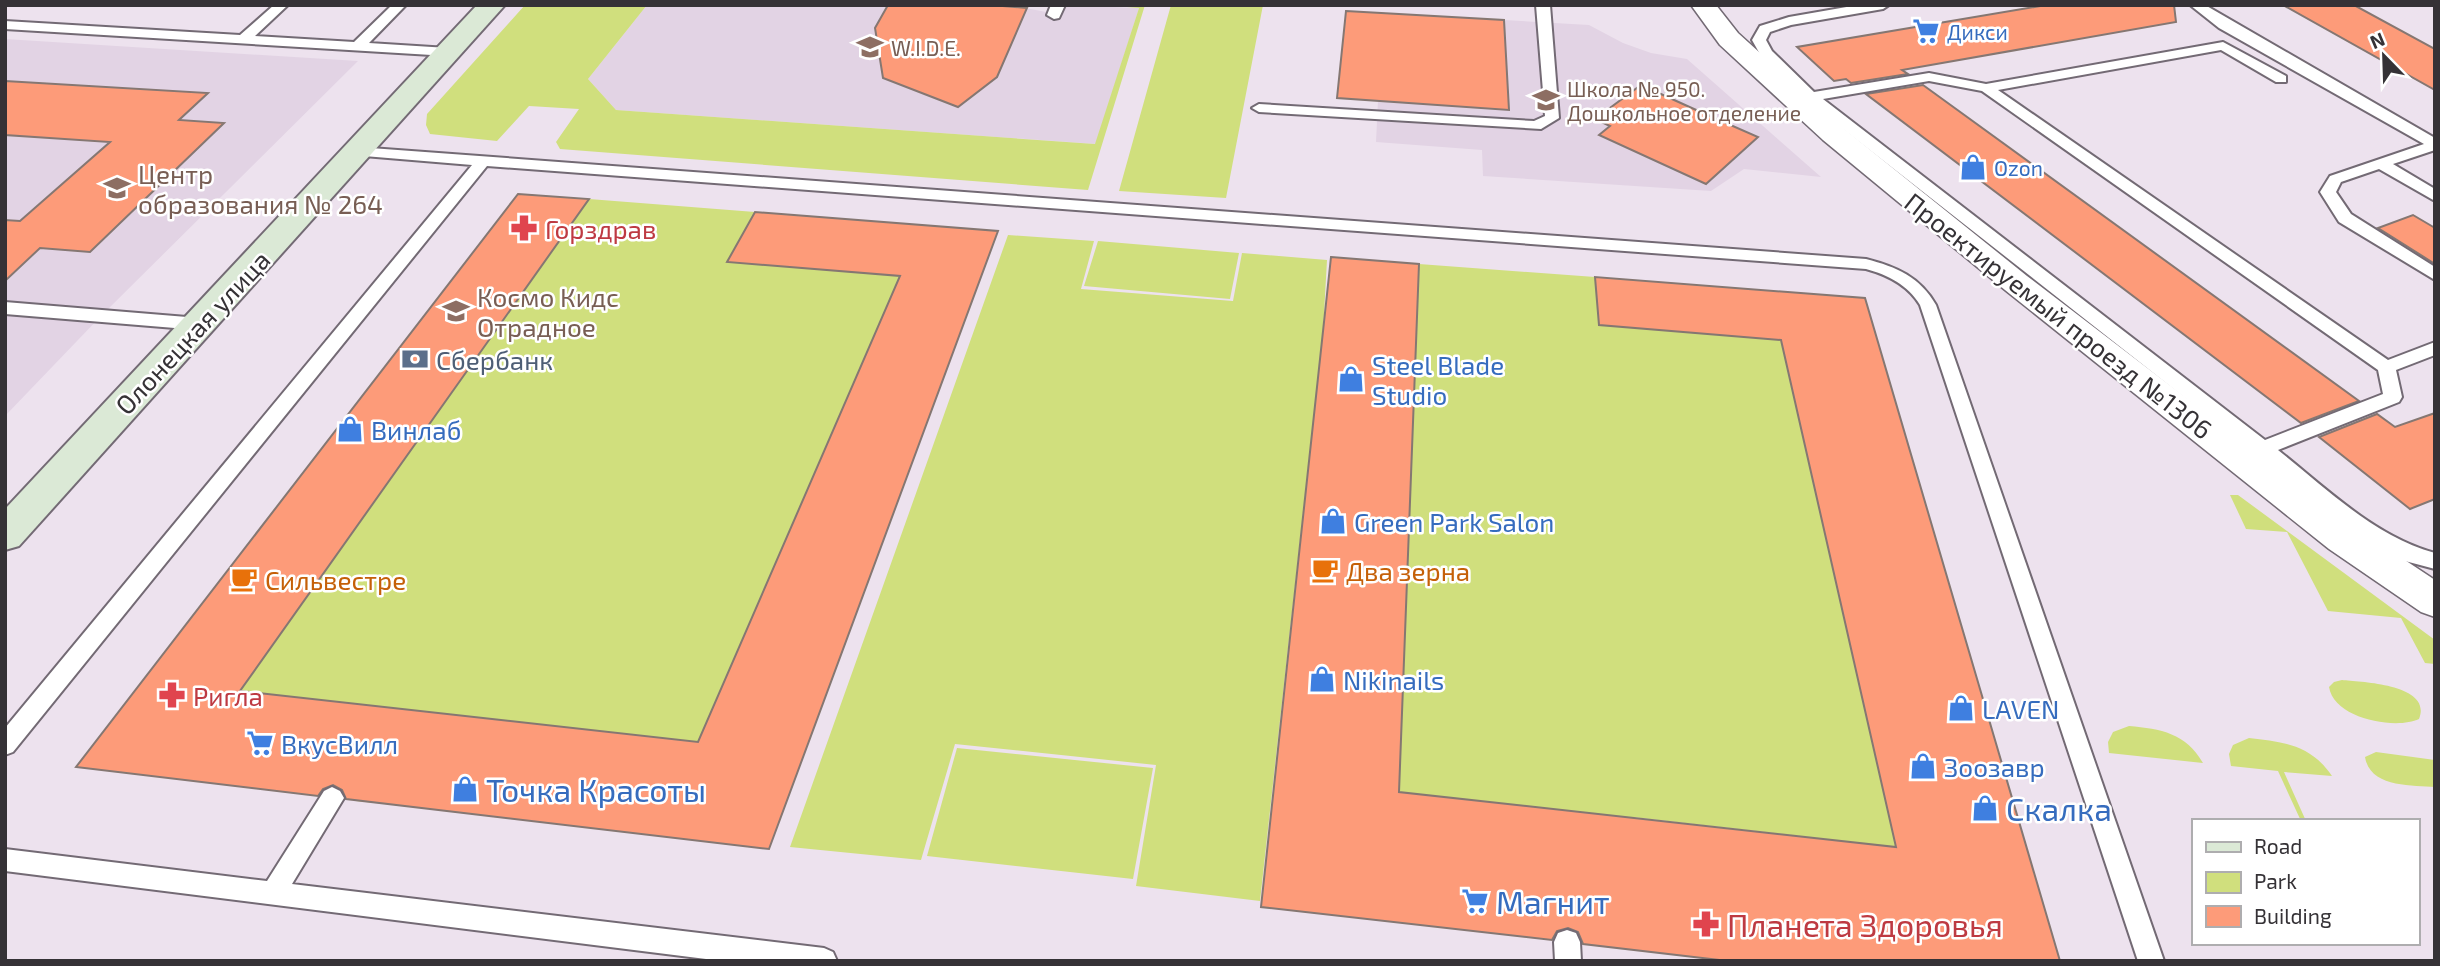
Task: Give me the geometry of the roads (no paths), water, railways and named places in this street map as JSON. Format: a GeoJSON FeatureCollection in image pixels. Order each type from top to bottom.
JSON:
{"type":"FeatureCollection","features":[{"type":"Feature","properties":{"kind":"street","name":"Олонецкая улица"},"geometry":{"type":"LineString","coordinates":[[5,535],[492,5]]}},
{"type":"Feature","properties":{"kind":"street","name":"Проектируемый проезд №1306"},"geometry":{"type":"LineString","coordinates":[[1703,5],[1729,39],[1833,134],[1994,266],[2342,538],[2435,601]]}},
{"type":"Feature","properties":{"kind":"lane"},"geometry":{"type":"LineString","coordinates":[[242,41],[282,5]]}},
{"type":"Feature","properties":{"kind":"lane"},"geometry":{"type":"LineString","coordinates":[[357,47],[400,5]]}},
{"type":"Feature","properties":{"kind":"lane"},"geometry":{"type":"LineString","coordinates":[[1259,108],[1536,126],[1552,118],[1543,5]]}},
{"type":"Feature","properties":{"kind":"lane"},"geometry":{"type":"LineString","coordinates":[[1883,5],[1788,20],[1765,29],[1759,40],[1766,53],[1812,97],[2373,535],[2412,555],[2435,561]]}},
{"type":"Feature","properties":{"kind":"lane"},"geometry":{"type":"LineString","coordinates":[[2196,5],[2435,144]]}},
{"type":"Feature","properties":{"kind":"lane"},"geometry":{"type":"LineString","coordinates":[[2214,17],[2231,31],[2223,46]]}},
{"type":"Feature","properties":{"kind":"lane"},"geometry":{"type":"LineString","coordinates":[[5,26],[449,52]]}},
{"type":"Feature","properties":{"kind":"lane"},"geometry":{"type":"LineString","coordinates":[[1812,97],[1929,77],[1986,88],[2223,46],[2281,79]]}},
{"type":"Feature","properties":{"kind":"lane"},"geometry":{"type":"LineString","coordinates":[[1986,88],[2386,367],[2393,397],[2262,449]]}},
{"type":"Feature","properties":{"kind":"lane"},"geometry":{"type":"LineString","coordinates":[[2435,144],[2335,178],[2328,192],[2335,206],[2346,218],[2435,275]]}},
{"type":"Feature","properties":{"kind":"lane"},"geometry":{"type":"LineString","coordinates":[[357,152],[1853,263],[1892,271],[1915,286],[1923,295],[1939,334],[2151,961]]}},
{"type":"Feature","properties":{"kind":"lane"},"geometry":{"type":"LineString","coordinates":[[5,745],[482,161]]}},
{"type":"Feature","properties":{"kind":"lane"},"geometry":{"type":"LineString","coordinates":[[2380,163],[2435,196]]}},
{"type":"Feature","properties":{"kind":"lane"},"geometry":{"type":"LineString","coordinates":[[5,308],[199,324]]}},
{"type":"Feature","properties":{"kind":"lane"},"geometry":{"type":"LineString","coordinates":[[2386,367],[2435,348]]}},
{"type":"Feature","properties":{"kind":"lane"},"geometry":{"type":"LineString","coordinates":[[272,894],[332,798]]}},
{"type":"Feature","properties":{"kind":"lane"},"geometry":{"type":"LineString","coordinates":[[5,860],[824,961]]}},
{"type":"Feature","properties":{"kind":"place","name":"Дикси"},"geometry":{"type":"Point","coordinates":[1926,31]}},
{"type":"Feature","properties":{"kind":"place","name":"W.I.D.E."},"geometry":{"type":"Point","coordinates":[870,47]}},
{"type":"Feature","properties":{"kind":"place","name":"Школа № 950. Дошкольное отделение"},"geometry":{"type":"Point","coordinates":[1546,100]}},
{"type":"Feature","properties":{"kind":"place","name":"Ozon"},"geometry":{"type":"Point","coordinates":[1973,167]}},
{"type":"Feature","properties":{"kind":"place","name":"Центр образования № 264"},"geometry":{"type":"Point","coordinates":[117,188]}},
{"type":"Feature","properties":{"kind":"place","name":"Горздрав"},"geometry":{"type":"Point","coordinates":[524,228]}},
{"type":"Feature","properties":{"kind":"place","name":"Космо Кидс Отрадное"},"geometry":{"type":"Point","coordinates":[456,311]}},
{"type":"Feature","properties":{"kind":"place","name":"Сбербанк"},"geometry":{"type":"Point","coordinates":[415,359]}},
{"type":"Feature","properties":{"kind":"place","name":"Steel Blade Studio"},"geometry":{"type":"Point","coordinates":[1351,379]}},
{"type":"Feature","properties":{"kind":"place","name":"Винлаб"},"geometry":{"type":"Point","coordinates":[350,429]}},
{"type":"Feature","properties":{"kind":"place","name":"Green Park Salon"},"geometry":{"type":"Point","coordinates":[1333,521]}},
{"type":"Feature","properties":{"kind":"place","name":"Два зерна"},"geometry":{"type":"Point","coordinates":[1325,570]}},
{"type":"Feature","properties":{"kind":"place","name":"Сильвестре"},"geometry":{"type":"Point","coordinates":[244,579]}},
{"type":"Feature","properties":{"kind":"place","name":"Nikinails"},"geometry":{"type":"Point","coordinates":[1322,679]}},
{"type":"Feature","properties":{"kind":"place","name":"Ригла"},"geometry":{"type":"Point","coordinates":[172,695]}},
{"type":"Feature","properties":{"kind":"place","name":"LAVEN"},"geometry":{"type":"Point","coordinates":[1961,708]}},
{"type":"Feature","properties":{"kind":"place","name":"ВкусВилл"},"geometry":{"type":"Point","coordinates":[260,743]}},
{"type":"Feature","properties":{"kind":"place","name":"Зоозавр"},"geometry":{"type":"Point","coordinates":[1923,766]}},
{"type":"Feature","properties":{"kind":"place","name":"Точка Красоты"},"geometry":{"type":"Point","coordinates":[465,789]}},
{"type":"Feature","properties":{"kind":"place","name":"Скалка"},"geometry":{"type":"Point","coordinates":[1985,808]}},
{"type":"Feature","properties":{"kind":"place","name":"Магнит"},"geometry":{"type":"Point","coordinates":[1475,901]}},
{"type":"Feature","properties":{"kind":"place","name":"Планета Здоровья"},"geometry":{"type":"Point","coordinates":[1706,924]}}]}
